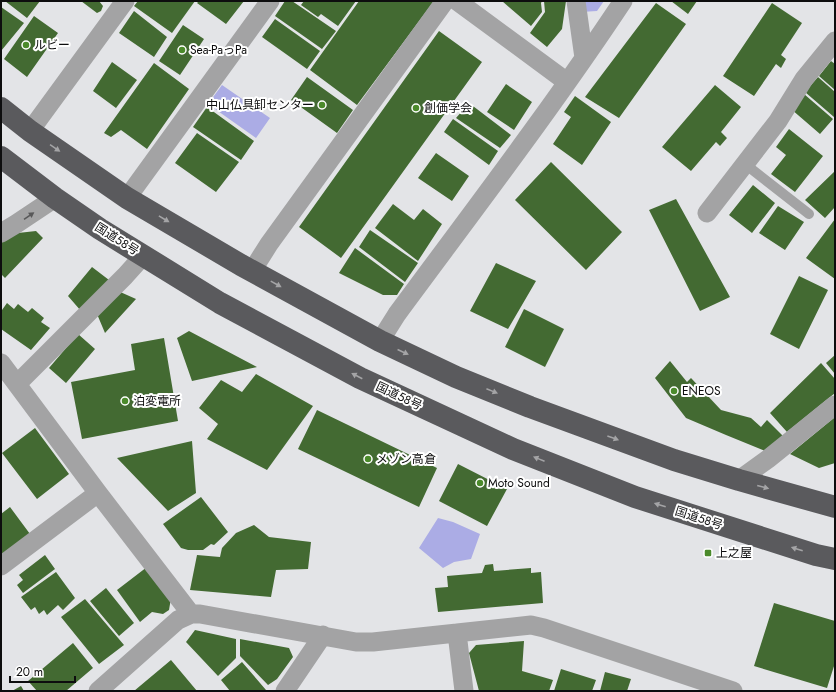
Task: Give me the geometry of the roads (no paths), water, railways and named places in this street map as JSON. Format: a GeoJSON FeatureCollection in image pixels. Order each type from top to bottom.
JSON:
{"type":"FeatureCollection","features":[{"type":"Feature","properties":{"kind":"highway"},"geometry":{"type":"LineString","coordinates":[[1,108],[30,132],[127,198],[380,341],[456,377],[530,407],[674,460],[835,507]]}},
{"type":"Feature","properties":{"kind":"highway","name":"国道58号"},"geometry":{"type":"LineString","coordinates":[[1,157],[100,229],[143,256],[220,303],[360,378],[513,449],[635,498],[816,555],[835,559]]}},
{"type":"Feature","properties":{"kind":"street"},"geometry":{"type":"LineString","coordinates":[[30,132],[125,1]]}},
{"type":"Feature","properties":{"kind":"street"},"geometry":{"type":"LineString","coordinates":[[127,198],[270,1]]}},
{"type":"Feature","properties":{"kind":"street"},"geometry":{"type":"LineString","coordinates":[[252,270],[269,244],[445,1]]}},
{"type":"Feature","properties":{"kind":"street"},"geometry":{"type":"LineString","coordinates":[[457,1],[567,82]]}},
{"type":"Feature","properties":{"kind":"street"},"geometry":{"type":"LineString","coordinates":[[576,1],[584,58]]}},
{"type":"Feature","properties":{"kind":"street"},"geometry":{"type":"LineString","coordinates":[[380,341],[397,314],[527,138],[623,1]]}},
{"type":"Feature","properties":{"kind":"street"},"geometry":{"type":"LineString","coordinates":[[707,213],[778,121],[804,79],[835,41]]}},
{"type":"Feature","properties":{"kind":"street"},"geometry":{"type":"LineString","coordinates":[[1,233],[56,198]]}},
{"type":"Feature","properties":{"kind":"street"},"geometry":{"type":"LineString","coordinates":[[17,384],[125,276],[143,256]]}},
{"type":"Feature","properties":{"kind":"street"},"geometry":{"type":"LineString","coordinates":[[1,362],[98,493],[191,614]]}},
{"type":"Feature","properties":{"kind":"street"},"geometry":{"type":"LineString","coordinates":[[739,480],[768,459],[835,405]]}},
{"type":"Feature","properties":{"kind":"street"},"geometry":{"type":"LineString","coordinates":[[1,566],[98,493]]}},
{"type":"Feature","properties":{"kind":"street"},"geometry":{"type":"LineString","coordinates":[[98,691],[178,620],[191,614],[200,614],[356,642],[373,642],[531,625],[733,691]]}},
{"type":"Feature","properties":{"kind":"street"},"geometry":{"type":"LineString","coordinates":[[457,633],[464,691]]}},
{"type":"Feature","properties":{"kind":"street"},"geometry":{"type":"LineString","coordinates":[[285,691],[323,635]]}},
{"type":"Feature","properties":{"kind":"lane"},"geometry":{"type":"LineString","coordinates":[[744,164],[809,214]]}},
{"type":"Feature","properties":{"kind":"place","name":"ルビー"},"geometry":{"type":"Point","coordinates":[26,45]}},
{"type":"Feature","properties":{"kind":"place","name":"Sea-PaっPa"},"geometry":{"type":"Point","coordinates":[182,50]}},
{"type":"Feature","properties":{"kind":"place","name":"中山仏具卸センター"},"geometry":{"type":"Point","coordinates":[322,105]}},
{"type":"Feature","properties":{"kind":"place","name":"創価学会"},"geometry":{"type":"Point","coordinates":[416,108]}},
{"type":"Feature","properties":{"kind":"place","name":"ENEOS"},"geometry":{"type":"Point","coordinates":[674,391]}},
{"type":"Feature","properties":{"kind":"place","name":"泊変電所"},"geometry":{"type":"Point","coordinates":[125,401]}},
{"type":"Feature","properties":{"kind":"place","name":"メゾン高倉"},"geometry":{"type":"Point","coordinates":[368,459]}},
{"type":"Feature","properties":{"kind":"place","name":"Moto Sound"},"geometry":{"type":"Point","coordinates":[480,483]}},
{"type":"Feature","properties":{"kind":"place","name":"上之屋"},"geometry":{"type":"Point","coordinates":[708,553]}}]}
